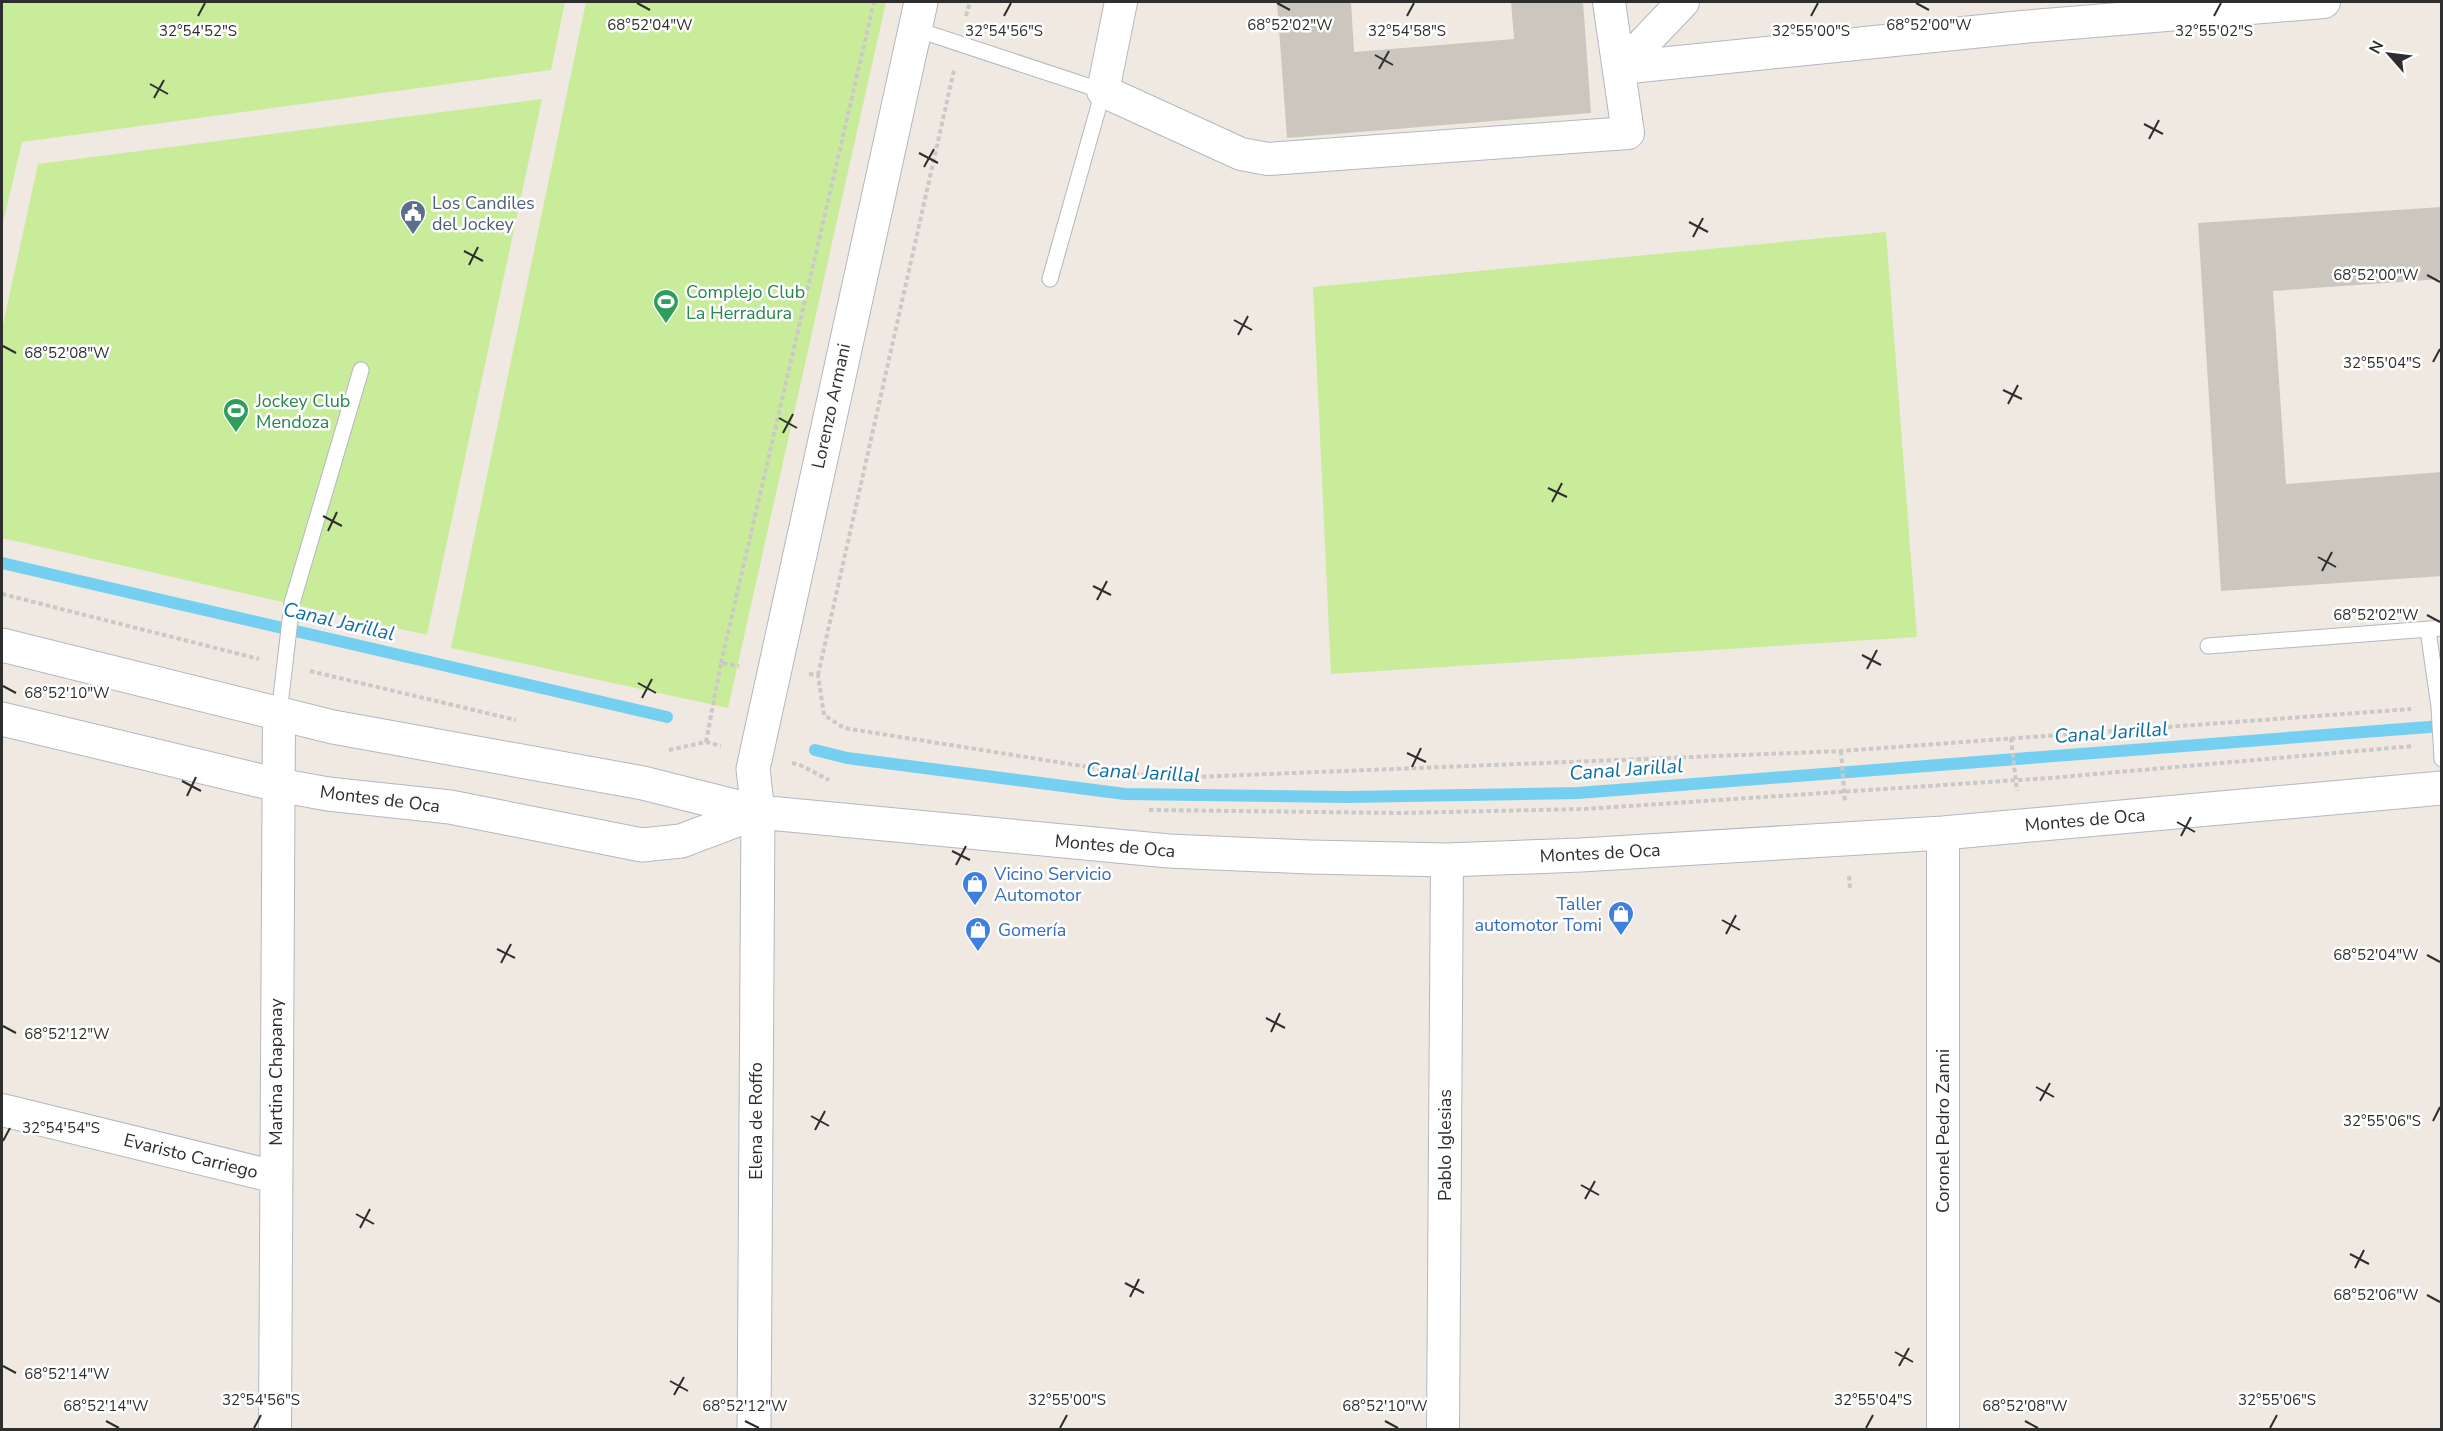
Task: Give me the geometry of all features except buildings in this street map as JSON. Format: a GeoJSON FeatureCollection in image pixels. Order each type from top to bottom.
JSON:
{"type":"FeatureCollection","features":[{"type":"Feature","properties":{"kind":"main road","name":"Lorenzo Armani"},"geometry":{"type":"LineString","coordinates":[[758,812],[753,769],[755,754],[918,15]]}},
{"type":"Feature","properties":{"kind":"main road","name":"Montes de Oca"},"geometry":{"type":"LineString","coordinates":[[2,645],[333,727],[643,783],[758,812],[1169,851],[1447,860],[1581,855],[1943,833],[2442,788]]}},
{"type":"Feature","properties":{"kind":"main road","name":"Montes de Oca"},"geometry":{"type":"LineString","coordinates":[[2,719],[278,785],[328,794],[450,807],[642,845],[681,842],[758,812]]}},
{"type":"Feature","properties":{"kind":"main road","name":"Elena de Roffo"},"geometry":{"type":"LineString","coordinates":[[754,1430],[758,812]]}},
{"type":"Feature","properties":{"kind":"street"},"geometry":{"type":"LineString","coordinates":[[1121,2],[1103,91],[1240,154],[1268,159],[1628,134],[1609,2]]}},
{"type":"Feature","properties":{"kind":"street"},"geometry":{"type":"LineString","coordinates":[[1620,69],[1683,2]]}},
{"type":"Feature","properties":{"kind":"street"},"geometry":{"type":"LineString","coordinates":[[1620,69],[2027,14],[2324,2]]}},
{"type":"Feature","properties":{"kind":"street","name":"Martina Chapanay"},"geometry":{"type":"LineString","coordinates":[[275,1430],[279,714]]}},
{"type":"Feature","properties":{"kind":"street","name":"Coronel Pedro Zanni"},"geometry":{"type":"LineString","coordinates":[[1943,833],[1943,1430]]}},
{"type":"Feature","properties":{"kind":"street","name":"Pablo Iglesias"},"geometry":{"type":"LineString","coordinates":[[1443,1430],[1447,860]]}},
{"type":"Feature","properties":{"kind":"street","name":"Evaristo Carriego"},"geometry":{"type":"LineString","coordinates":[[2,1110],[276,1177]]}},
{"type":"Feature","properties":{"kind":"lane"},"geometry":{"type":"LineString","coordinates":[[918,15],[960,44],[1103,91],[1050,279]]}},
{"type":"Feature","properties":{"kind":"lane"},"geometry":{"type":"LineString","coordinates":[[279,714],[291,610],[361,370]]}},
{"type":"Feature","properties":{"kind":"lane"},"geometry":{"type":"LineString","coordinates":[[2208,646],[2434,629],[2442,759]]}},
{"type":"Feature","properties":{"kind":"path"},"geometry":{"type":"LineString","coordinates":[[706,742],[721,663],[874,2]]}},
{"type":"Feature","properties":{"kind":"path"},"geometry":{"type":"LineString","coordinates":[[970,2],[818,675],[824,715],[844,728],[1132,774],[1194,777],[1841,751],[2011,738],[2440,712]]}},
{"type":"Feature","properties":{"kind":"path"},"geometry":{"type":"LineString","coordinates":[[2,594],[284,665],[521,721]]}},
{"type":"Feature","properties":{"kind":"path"},"geometry":{"type":"LineString","coordinates":[[721,663],[818,675]]}},
{"type":"Feature","properties":{"kind":"path"},"geometry":{"type":"LineString","coordinates":[[2011,738],[2014,770]]}},
{"type":"Feature","properties":{"kind":"path"},"geometry":{"type":"LineString","coordinates":[[1144,810],[1401,813],[1583,809],[2039,779],[2440,739]]}},
{"type":"Feature","properties":{"kind":"path"},"geometry":{"type":"LineString","coordinates":[[668,751],[706,742],[800,765],[834,782]]}},
{"type":"Feature","properties":{"kind":"path"},"geometry":{"type":"LineString","coordinates":[[1841,751],[1844,783]]}},
{"type":"Feature","properties":{"kind":"green space"},"geometry":{"type":"Polygon","coordinates":[[[2,2],[565,2],[551,70],[22,142],[2,227],[2,2]]]}},
{"type":"Feature","properties":{"kind":"green space","name":"Complejo Club La Herradura"},"geometry":{"type":"Polygon","coordinates":[[[586,2],[886,2],[728,708],[451,648],[586,2]]]}},
{"type":"Feature","properties":{"kind":"green space","name":"Jockey Club Mendoza"},"geometry":{"type":"Polygon","coordinates":[[[542,99],[427,635],[2,538],[2,329],[38,164],[542,99]]]}},
{"type":"Feature","properties":{"kind":"green space"},"geometry":{"type":"Polygon","coordinates":[[[1886,232],[1917,637],[1331,674],[1313,287],[1886,232]]]}},
{"type":"Feature","properties":{"kind":"waterway","name":"Canal Jarillal"},"geometry":{"type":"LineString","coordinates":[[2,563],[667,717]]}},
{"type":"Feature","properties":{"kind":"waterway","name":"Canal Jarillal"},"geometry":{"type":"LineString","coordinates":[[815,750],[847,758],[1125,794],[1348,797],[1578,793],[2442,726]]}},
{"type":"Feature","properties":{"kind":"place","name":"Los Candiles del Jockey"},"geometry":{"type":"Point","coordinates":[413,236]}},
{"type":"Feature","properties":{"kind":"place","name":"Complejo Club La Herradura"},"geometry":{"type":"Point","coordinates":[666,325]}},
{"type":"Feature","properties":{"kind":"place","name":"Jockey Club Mendoza"},"geometry":{"type":"Point","coordinates":[236,434]}},
{"type":"Feature","properties":{"kind":"place","name":"Vicino Servicio Automotor"},"geometry":{"type":"Point","coordinates":[975,907]}},
{"type":"Feature","properties":{"kind":"place","name":"Taller automotor Tomi"},"geometry":{"type":"Point","coordinates":[1621,937]}},
{"type":"Feature","properties":{"kind":"place","name":"Gomería"},"geometry":{"type":"Point","coordinates":[978,953]}}]}
